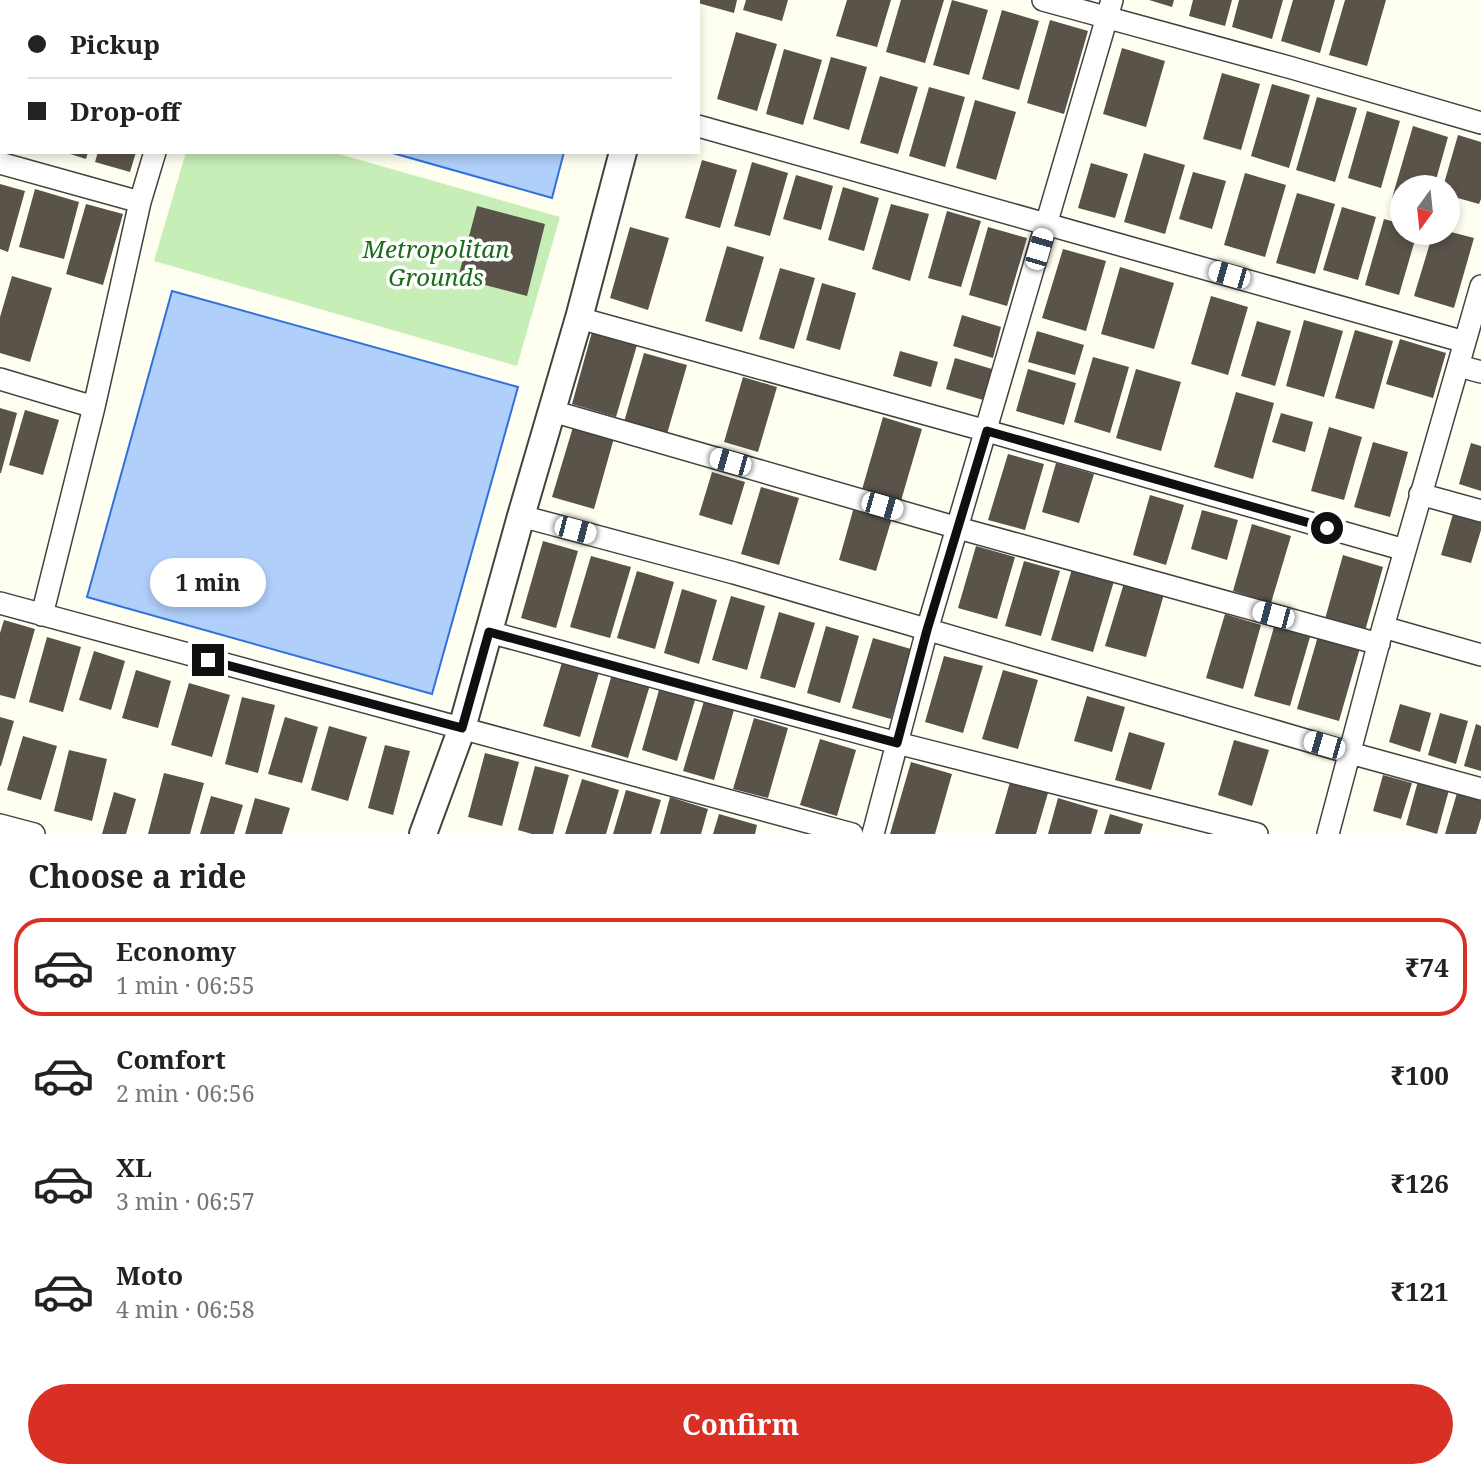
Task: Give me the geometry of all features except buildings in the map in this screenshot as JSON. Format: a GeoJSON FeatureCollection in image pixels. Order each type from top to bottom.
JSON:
{"type":"FeatureCollection","features":[{"type":"Feature","properties":{"kind":"street"},"geometry":{"type":"LineString","coordinates":[[1044,0],[1110,9],[1292,68],[1481,123]]}},
{"type":"Feature","properties":{"kind":"street"},"geometry":{"type":"LineString","coordinates":[[873,834],[927,630],[1110,9]]}},
{"type":"Feature","properties":{"kind":"street"},"geometry":{"type":"LineString","coordinates":[[700,127],[1465,342]]}},
{"type":"Feature","properties":{"kind":"street"},"geometry":{"type":"LineString","coordinates":[[42,615],[94,407],[140,202],[154,154]]}},
{"type":"Feature","properties":{"kind":"street"},"geometry":{"type":"LineString","coordinates":[[423,834],[462,728],[579,318],[622,154]]}},
{"type":"Feature","properties":{"kind":"street"},"geometry":{"type":"LineString","coordinates":[[0,163],[140,202]]}},
{"type":"Feature","properties":{"kind":"street"},"geometry":{"type":"LineString","coordinates":[[1328,834],[1420,494],[1481,286]]}},
{"type":"Feature","properties":{"kind":"street"},"geometry":{"type":"LineString","coordinates":[[579,318],[1405,550]]}},
{"type":"Feature","properties":{"kind":"street"},"geometry":{"type":"LineString","coordinates":[[1459,366],[1481,372]]}},
{"type":"Feature","properties":{"kind":"street"},"geometry":{"type":"LineString","coordinates":[[0,379],[94,407]]}},
{"type":"Feature","properties":{"kind":"street"},"geometry":{"type":"LineString","coordinates":[[552,411],[958,527],[1381,636],[1481,655]]}},
{"type":"Feature","properties":{"kind":"street"},"geometry":{"type":"LineString","coordinates":[[1420,494],[1481,511]]}},
{"type":"Feature","properties":{"kind":"street"},"geometry":{"type":"LineString","coordinates":[[521,516],[734,572],[1481,789]]}},
{"type":"Feature","properties":{"kind":"street"},"geometry":{"type":"LineString","coordinates":[[0,603],[852,834]]}},
{"type":"Feature","properties":{"kind":"street"},"geometry":{"type":"LineString","coordinates":[[489,632],[897,743],[1256,834]]}},
{"type":"Feature","properties":{"kind":"street"},"geometry":{"type":"LineString","coordinates":[[0,825],[34,834]]}},
{"type":"Feature","properties":{"kind":"green space","name":"Metropolitan Grounds"},"geometry":{"type":"Polygon","coordinates":[[[185,154],[339,154],[560,217],[517,366],[154,261],[185,154]]]}},
{"type":"Feature","properties":{"kind":"water"},"geometry":{"type":"Polygon","coordinates":[[[396,154],[563,154],[552,198],[396,154]]]}},
{"type":"Feature","properties":{"kind":"water"},"geometry":{"type":"Polygon","coordinates":[[[172,291],[518,387],[432,694],[87,597],[172,291]]]}},
{"type":"Feature","properties":{"kind":"route"},"geometry":{"type":"LineString","coordinates":[[208,660],[462,728],[489,632],[897,743],[927,630],[987,431],[1327,528]]}}]}
